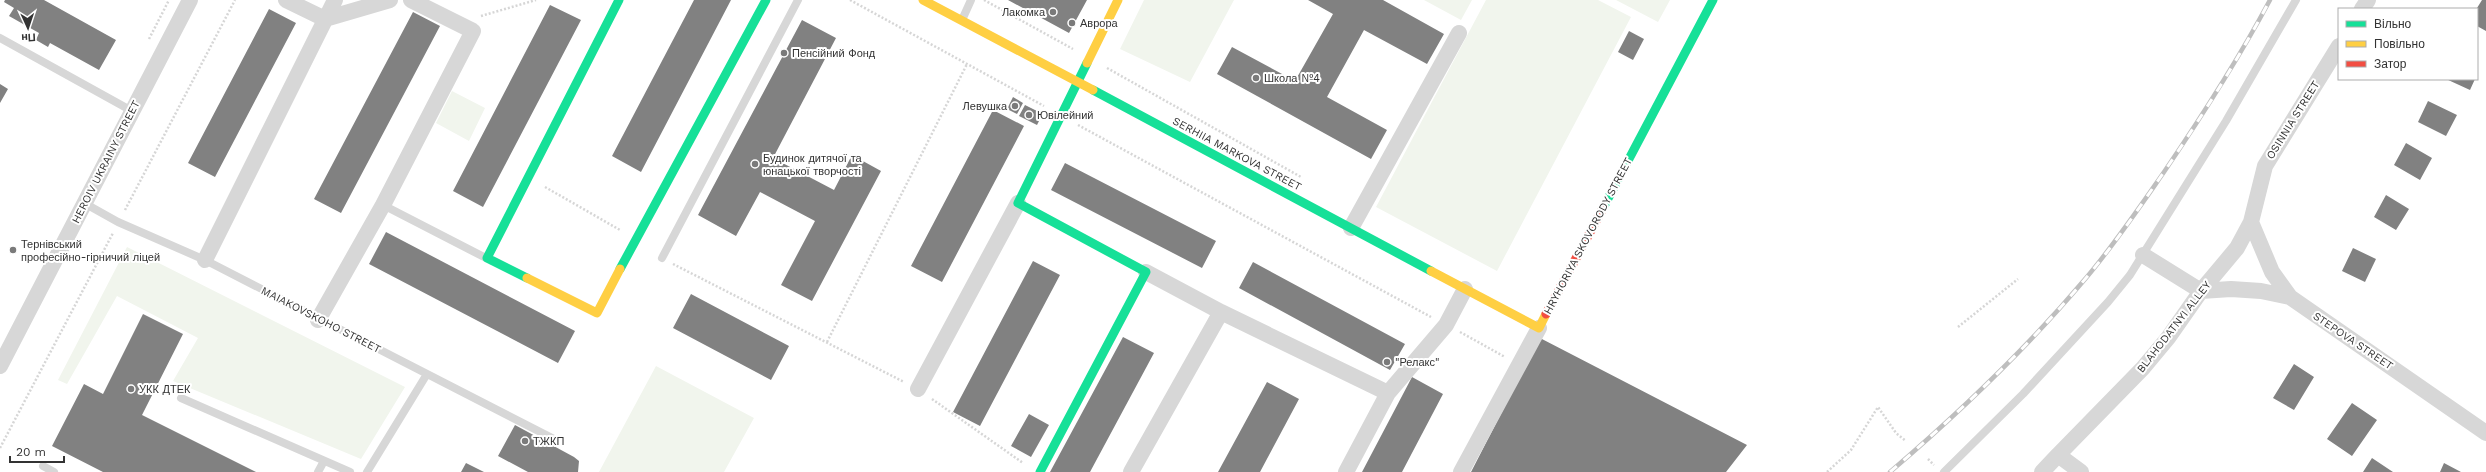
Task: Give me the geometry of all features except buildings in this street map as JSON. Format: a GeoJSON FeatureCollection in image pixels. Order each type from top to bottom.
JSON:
{"type":"FeatureCollection","features":[{"type":"Feature","properties":{"kind":"street","name":"HEROIV UKRAINY STREET"},"geometry":{"type":"LineString","coordinates":[[0,366],[190,0]]}},
{"type":"Feature","properties":{"kind":"street"},"geometry":{"type":"LineString","coordinates":[[286,0],[325,19],[390,0]]}},
{"type":"Feature","properties":{"kind":"street"},"geometry":{"type":"LineString","coordinates":[[205,260],[335,0]]}},
{"type":"Feature","properties":{"kind":"street"},"geometry":{"type":"LineString","coordinates":[[318,320],[383,205],[473,31],[411,0]]}},
{"type":"Feature","properties":{"kind":"street"},"geometry":{"type":"LineString","coordinates":[[620,0],[487,258],[597,313],[766,0]]}},
{"type":"Feature","properties":{"kind":"street","name":"SERHIIA MARKOVA STREET"},"geometry":{"type":"LineString","coordinates":[[923,0],[1539,328]]}},
{"type":"Feature","properties":{"kind":"street"},"geometry":{"type":"LineString","coordinates":[[918,389],[1018,203],[1118,0]]}},
{"type":"Feature","properties":{"kind":"street","name":"HRYHORIYA SKOVORODY STREET"},"geometry":{"type":"LineString","coordinates":[[1461,472],[1713,0]]}},
{"type":"Feature","properties":{"kind":"street"},"geometry":{"type":"LineString","coordinates":[[1351,228],[1459,33]]}},
{"type":"Feature","properties":{"kind":"street","name":"OSINNIA STREET"},"geometry":{"type":"LineString","coordinates":[[2251,222],[2265,166],[2338,48]]}},
{"type":"Feature","properties":{"kind":"street"},"geometry":{"type":"LineString","coordinates":[[1018,203],[1222,312],[1388,393]]}},
{"type":"Feature","properties":{"kind":"street","name":"BLAHODATNYI ALLEY"},"geometry":{"type":"LineString","coordinates":[[2042,472],[2143,368],[2168,338],[2201,291],[2237,248],[2251,222]]}},
{"type":"Feature","properties":{"kind":"street","name":"STEPOVA STREET"},"geometry":{"type":"LineString","coordinates":[[2251,222],[2272,272],[2290,297],[2486,433]]}},
{"type":"Feature","properties":{"kind":"street"},"geometry":{"type":"LineString","coordinates":[[2143,255],[2201,291],[2231,289],[2261,291],[2290,297]]}},
{"type":"Feature","properties":{"kind":"street"},"geometry":{"type":"LineString","coordinates":[[1040,472],[1146,272]]}},
{"type":"Feature","properties":{"kind":"street"},"geometry":{"type":"LineString","coordinates":[[1346,472],[1388,393],[1446,325],[1465,289]]}},
{"type":"Feature","properties":{"kind":"street"},"geometry":{"type":"LineString","coordinates":[[1131,472],[1222,312]]}},
{"type":"Feature","properties":{"kind":"street"},"geometry":{"type":"LineString","coordinates":[[2058,455],[2081,472]]}},
{"type":"Feature","properties":{"kind":"lane"},"geometry":{"type":"LineString","coordinates":[[662,258],[798,0]]}},
{"type":"Feature","properties":{"kind":"lane"},"geometry":{"type":"LineString","coordinates":[[962,20],[971,0]]}},
{"type":"Feature","properties":{"kind":"lane"},"geometry":{"type":"LineString","coordinates":[[1944,472],[2023,394],[2108,302],[2143,255],[2226,121],[2296,0]]}},
{"type":"Feature","properties":{"kind":"lane"},"geometry":{"type":"LineString","coordinates":[[0,38],[132,111]]}},
{"type":"Feature","properties":{"kind":"lane","name":"MAIAKOVSKOHO STREET"},"geometry":{"type":"LineString","coordinates":[[84,203],[118,222],[205,260],[318,320],[556,440]]}},
{"type":"Feature","properties":{"kind":"lane"},"geometry":{"type":"LineString","coordinates":[[383,205],[487,258]]}},
{"type":"Feature","properties":{"kind":"lane"},"geometry":{"type":"LineString","coordinates":[[367,472],[427,374]]}},
{"type":"Feature","properties":{"kind":"lane"},"geometry":{"type":"LineString","coordinates":[[181,398],[350,472]]}},
{"type":"Feature","properties":{"kind":"lane"},"geometry":{"type":"LineString","coordinates":[[318,472],[324,461]]}},
{"type":"Feature","properties":{"kind":"lane"},"geometry":{"type":"LineString","coordinates":[[43,466],[54,472]]}},
{"type":"Feature","properties":{"kind":"path"},"geometry":{"type":"LineString","coordinates":[[458,23],[536,0]]}},
{"type":"Feature","properties":{"kind":"path"},"geometry":{"type":"LineString","coordinates":[[850,0],[1505,357]]}},
{"type":"Feature","properties":{"kind":"path"},"geometry":{"type":"LineString","coordinates":[[984,0],[1146,90]]}},
{"type":"Feature","properties":{"kind":"path"},"geometry":{"type":"LineString","coordinates":[[827,342],[967,64]]}},
{"type":"Feature","properties":{"kind":"path"},"geometry":{"type":"LineString","coordinates":[[528,178],[636,239]]}},
{"type":"Feature","properties":{"kind":"path"},"geometry":{"type":"LineString","coordinates":[[662,258],[918,389],[1030,467]]}},
{"type":"Feature","properties":{"kind":"path"},"geometry":{"type":"LineString","coordinates":[[1958,327],[2018,279]]}},
{"type":"Feature","properties":{"kind":"path"},"geometry":{"type":"LineString","coordinates":[[1827,472],[1851,450],[1878,407],[1896,433],[1906,442]]}},
{"type":"Feature","properties":{"kind":"shaded area"},"geometry":{"type":"Polygon","coordinates":[[[1144,0],[1234,0],[1190,82],[1120,49],[1144,0]]]}},
{"type":"Feature","properties":{"kind":"shaded area"},"geometry":{"type":"Polygon","coordinates":[[[1424,0],[1472,0],[1461,20],[1424,0]]]}},
{"type":"Feature","properties":{"kind":"shaded area"},"geometry":{"type":"Polygon","coordinates":[[[1486,0],[1598,0],[1631,17],[1497,271],[1376,207],[1486,0]]]}},
{"type":"Feature","properties":{"kind":"shaded area"},"geometry":{"type":"Polygon","coordinates":[[[1616,0],[1670,0],[1658,22],[1616,0]]]}},
{"type":"Feature","properties":{"kind":"shaded area"},"geometry":{"type":"Polygon","coordinates":[[[452,91],[485,108],[469,141],[436,123],[452,91]]]}},
{"type":"Feature","properties":{"kind":"shaded area"},"geometry":{"type":"Polygon","coordinates":[[[127,247],[405,387],[361,459],[173,381],[198,338],[117,296],[67,384],[58,380],[127,247]]]}},
{"type":"Feature","properties":{"kind":"shaded area"},"geometry":{"type":"Polygon","coordinates":[[[656,366],[754,418],[724,472],[599,472],[656,366]]]}},
{"type":"Feature","properties":{"kind":"railway"},"geometry":{"type":"LineString","coordinates":[[1890,472],[1967,403],[2016,355],[2040,330],[2096,265],[2136,213],[2192,130],[2219,88],[2270,0]]}},
{"type":"Feature","properties":{"kind":"traffic: fast"},"geometry":{"type":"LineString","coordinates":[[527,278],[487,258],[619,0]]}},
{"type":"Feature","properties":{"kind":"traffic: fast"},"geometry":{"type":"LineString","coordinates":[[620,269],[766,0]]}},
{"type":"Feature","properties":{"kind":"traffic: fast"},"geometry":{"type":"LineString","coordinates":[[1602,210],[1713,0]]}},
{"type":"Feature","properties":{"kind":"traffic: fast"},"geometry":{"type":"LineString","coordinates":[[1040,472],[1146,272],[1018,203],[1087,63]]}},
{"type":"Feature","properties":{"kind":"traffic: fast"},"geometry":{"type":"LineString","coordinates":[[1093,90],[1431,271]]}},
{"type":"Feature","properties":{"kind":"traffic: slow"},"geometry":{"type":"LineString","coordinates":[[923,0],[1093,90]]}},
{"type":"Feature","properties":{"kind":"traffic: slow"},"geometry":{"type":"LineString","coordinates":[[1087,63],[1118,0]]}},
{"type":"Feature","properties":{"kind":"traffic: slow"},"geometry":{"type":"LineString","coordinates":[[527,278],[597,313],[620,269]]}},
{"type":"Feature","properties":{"kind":"traffic: slow"},"geometry":{"type":"LineString","coordinates":[[1431,271],[1539,328],[1546,314]]}},
{"type":"Feature","properties":{"kind":"traffic: jam"},"geometry":{"type":"LineString","coordinates":[[1546,314],[1602,210]]}},
{"type":"Feature","properties":{"kind":"place","name":"Лакомка"},"geometry":{"type":"Point","coordinates":[1053,12]}},
{"type":"Feature","properties":{"kind":"place","name":"Аврора"},"geometry":{"type":"Point","coordinates":[1072,23]}},
{"type":"Feature","properties":{"kind":"place","name":"Пенсійний Фонд"},"geometry":{"type":"Point","coordinates":[784,53]}},
{"type":"Feature","properties":{"kind":"place","name":"Школа №4"},"geometry":{"type":"Point","coordinates":[1256,78]}},
{"type":"Feature","properties":{"kind":"place","name":"Левушка"},"geometry":{"type":"Point","coordinates":[1015,106]}},
{"type":"Feature","properties":{"kind":"place","name":"Ювілейний"},"geometry":{"type":"Point","coordinates":[1029,115]}},
{"type":"Feature","properties":{"kind":"place","name":"Будинок дитячої та юнацької творчості"},"geometry":{"type":"Point","coordinates":[755,164]}},
{"type":"Feature","properties":{"kind":"place","name":"Тернівський професійно-гірничий ліцей"},"geometry":{"type":"Point","coordinates":[13,250]}},
{"type":"Feature","properties":{"kind":"place","name":"\"Релакс\""},"geometry":{"type":"Point","coordinates":[1387,362]}},
{"type":"Feature","properties":{"kind":"place","name":"УКК ДТЕК"},"geometry":{"type":"Point","coordinates":[131,389]}},
{"type":"Feature","properties":{"kind":"place","name":"ТЖКП"},"geometry":{"type":"Point","coordinates":[525,441]}}]}
